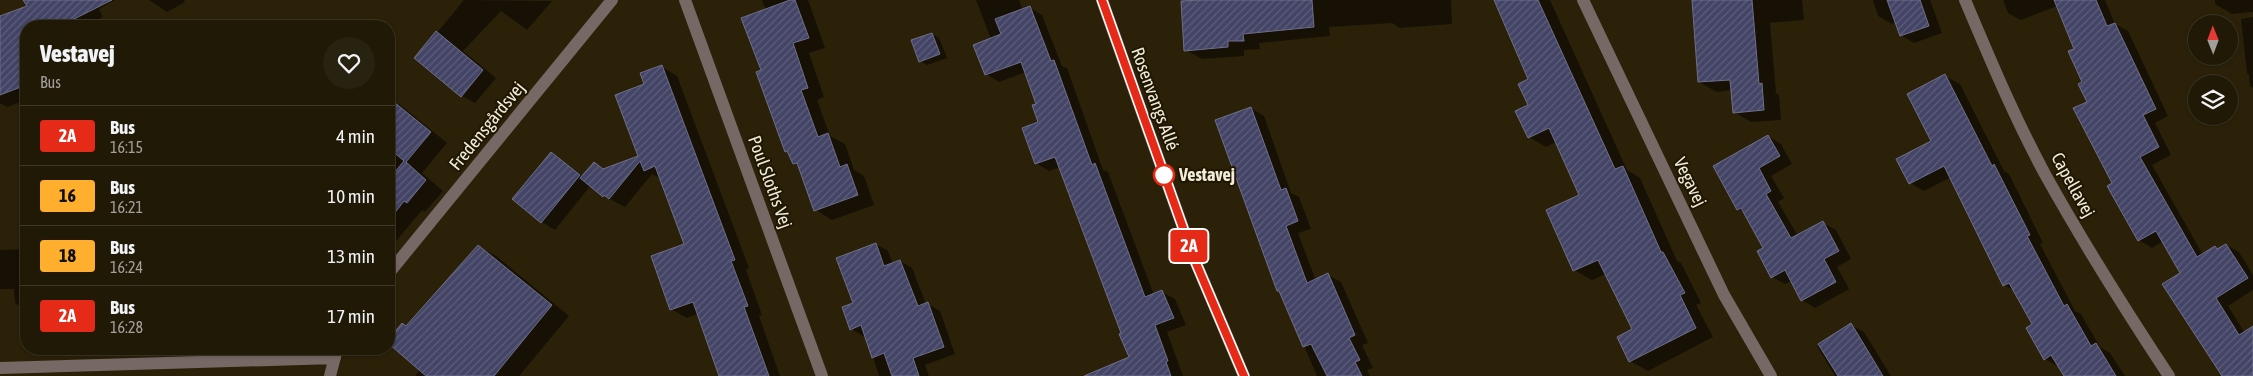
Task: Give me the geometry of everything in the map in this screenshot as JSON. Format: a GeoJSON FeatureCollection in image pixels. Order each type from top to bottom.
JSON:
{"type":"FeatureCollection","features":[{"type":"Feature","properties":{"kind":"street","name":"Fredensgårdsvej"},"geometry":{"type":"LineString","coordinates":[[395,266],[612,0]]}},
{"type":"Feature","properties":{"kind":"street","name":"Poul Sloths Vej"},"geometry":{"type":"LineString","coordinates":[[685,0],[822,376]]}},
{"type":"Feature","properties":{"kind":"street","name":"Rosenvangs Allé"},"geometry":{"type":"LineString","coordinates":[[1102,0],[1193,256],[1244,376]]}},
{"type":"Feature","properties":{"kind":"street","name":"Vegavej"},"geometry":{"type":"LineString","coordinates":[[1583,0],[1724,295],[1771,376]]}},
{"type":"Feature","properties":{"kind":"street","name":"Capellavej"},"geometry":{"type":"LineString","coordinates":[[1965,0],[1992,65],[2046,174],[2113,291],[2169,376]]}},
{"type":"Feature","properties":{"kind":"street"},"geometry":{"type":"LineString","coordinates":[[0,368],[312,355]]}},
{"type":"Feature","properties":{"kind":"street"},"geometry":{"type":"LineString","coordinates":[[330,376],[336,355]]}},
{"type":"Feature","properties":{"kind":"building"},"geometry":{"type":"Polygon","coordinates":[[[23,0],[112,0],[72,20],[20,20],[20,87],[0,95],[0,16],[27,6],[23,0]]]}},
{"type":"Feature","properties":{"kind":"building"},"geometry":{"type":"Polygon","coordinates":[[[790,0],[795,0],[809,38],[793,43],[808,88],[801,90],[818,137],[828,133],[840,167],[847,164],[858,195],[814,211],[797,163],[793,164],[787,151],[785,152],[756,72],[761,70],[741,18],[790,0]]]}},
{"type":"Feature","properties":{"kind":"building"},"geometry":{"type":"Polygon","coordinates":[[[1312,0],[1314,27],[1243,34],[1244,41],[1228,41],[1228,47],[1184,51],[1181,1],[1312,0]]]}},
{"type":"Feature","properties":{"kind":"building"},"geometry":{"type":"Polygon","coordinates":[[[1494,0],[1538,0],[1615,169],[1623,166],[1661,252],[1663,252],[1685,293],[1680,295],[1696,328],[1629,362],[1617,337],[1632,329],[1598,260],[1573,271],[1546,210],[1579,195],[1549,128],[1528,138],[1515,111],[1528,105],[1518,84],[1528,79],[1494,0]]]}},
{"type":"Feature","properties":{"kind":"building"},"geometry":{"type":"Polygon","coordinates":[[[1692,0],[1752,0],[1759,84],[1762,83],[1764,110],[1733,113],[1730,80],[1698,82],[1692,0]]]}},
{"type":"Feature","properties":{"kind":"building"},"geometry":{"type":"Polygon","coordinates":[[[1887,0],[1920,0],[1929,26],[1900,36],[1887,0]]]}},
{"type":"Feature","properties":{"kind":"building"},"geometry":{"type":"Polygon","coordinates":[[[2054,0],[2096,0],[2107,26],[2115,23],[2156,109],[2143,115],[2159,147],[2140,157],[2197,257],[2215,246],[2217,249],[2226,244],[2248,278],[2216,298],[2239,335],[2253,326],[2253,376],[2222,376],[2162,284],[2180,273],[2156,231],[2138,241],[2107,186],[2112,183],[2073,108],[2087,102],[2078,84],[2082,82],[2068,51],[2074,49],[2054,0]]]}},
{"type":"Feature","properties":{"kind":"building"},"geometry":{"type":"Polygon","coordinates":[[[1030,6],[1051,61],[1054,60],[1092,165],[1095,163],[1145,297],[1162,290],[1174,318],[1155,325],[1168,361],[1166,362],[1171,376],[1084,376],[1129,357],[1119,334],[1121,333],[1055,157],[1035,164],[1022,128],[1038,122],[1032,105],[1036,104],[1021,62],[985,75],[973,45],[1001,34],[995,19],[1030,6]]]}},
{"type":"Feature","properties":{"kind":"building"},"geometry":{"type":"Polygon","coordinates":[[[436,31],[483,70],[461,97],[414,58],[436,31]]]}},
{"type":"Feature","properties":{"kind":"building"},"geometry":{"type":"Polygon","coordinates":[[[932,33],[940,54],[919,62],[911,40],[932,33]]]}},
{"type":"Feature","properties":{"kind":"building"},"geometry":{"type":"Polygon","coordinates":[[[662,65],[735,260],[731,261],[748,306],[744,307],[769,376],[719,376],[693,302],[670,310],[651,256],[684,244],[655,166],[644,171],[640,161],[609,199],[604,195],[603,197],[580,178],[594,162],[603,169],[638,156],[615,95],[644,84],[640,73],[662,65]]]}},
{"type":"Feature","properties":{"kind":"building"},"geometry":{"type":"Polygon","coordinates":[[[1945,74],[1992,166],[1994,164],[2030,235],[2027,236],[2064,306],[2067,304],[2091,346],[2096,343],[2116,376],[2064,376],[2051,355],[2044,360],[2026,328],[2032,324],[2009,283],[2003,286],[1944,166],[1909,184],[1896,159],[1931,141],[1907,94],[1945,74]]]}},
{"type":"Feature","properties":{"kind":"building"},"geometry":{"type":"Polygon","coordinates":[[[395,103],[431,132],[406,162],[426,180],[407,203],[404,201],[395,212],[395,172],[404,161],[395,153],[395,103]]]}},
{"type":"Feature","properties":{"kind":"building"},"geometry":{"type":"Polygon","coordinates":[[[1251,107],[1281,190],[1286,188],[1298,221],[1286,226],[1307,283],[1328,273],[1355,335],[1349,338],[1360,360],[1355,362],[1362,376],[1327,376],[1311,344],[1303,347],[1279,291],[1277,291],[1215,120],[1251,107]]]}},
{"type":"Feature","properties":{"kind":"building"},"geometry":{"type":"Polygon","coordinates":[[[1768,135],[1780,156],[1759,168],[1771,191],[1766,194],[1791,238],[1823,221],[1839,251],[1824,259],[1836,282],[1801,301],[1785,270],[1771,278],[1757,251],[1763,248],[1741,208],[1737,210],[1713,166],[1768,135]]]}},
{"type":"Feature","properties":{"kind":"building"},"geometry":{"type":"Polygon","coordinates":[[[551,152],[580,175],[541,223],[512,199],[551,152]]]}},
{"type":"Feature","properties":{"kind":"building"},"geometry":{"type":"Polygon","coordinates":[[[876,243],[884,266],[900,260],[918,306],[928,302],[944,347],[913,358],[919,376],[892,376],[884,353],[872,358],[861,325],[850,330],[842,307],[853,303],[836,258],[876,243]]]}},
{"type":"Feature","properties":{"kind":"building"},"geometry":{"type":"Polygon","coordinates":[[[478,245],[552,305],[494,376],[426,376],[395,349],[395,332],[402,323],[406,326],[478,245]]]}},
{"type":"Feature","properties":{"kind":"building"},"geometry":{"type":"Polygon","coordinates":[[[1851,323],[1883,376],[1838,376],[1818,344],[1851,323]]]}},
{"type":"Feature","properties":{"kind":"bus line","name":"2A"},"geometry":{"type":"LineString","coordinates":[[1102,0],[1193,256],[1244,376]]}},
{"type":"Feature","properties":{"kind":"place","name":"Vestavej"},"geometry":{"type":"Point","coordinates":[1164,175]}}]}
